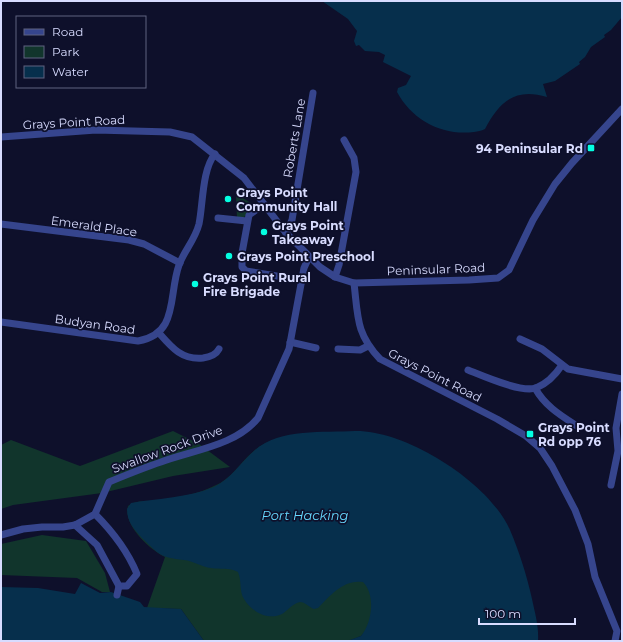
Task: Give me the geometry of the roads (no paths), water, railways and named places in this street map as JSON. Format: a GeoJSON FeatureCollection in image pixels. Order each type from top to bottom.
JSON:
{"type":"FeatureCollection","features":[{"type":"Feature","properties":{"kind":"street","name":"Roberts Lane"},"geometry":{"type":"LineString","coordinates":[[286,233],[292,220],[313,93]]}},
{"type":"Feature","properties":{"kind":"street","name":"Peninsular Road"},"geometry":{"type":"LineString","coordinates":[[354,283],[476,279],[502,276],[512,266],[533,220],[555,184],[572,163],[622,109]]}},
{"type":"Feature","properties":{"kind":"street","name":"Grays Point Road"},"geometry":{"type":"LineString","coordinates":[[1,137],[96,130],[170,132],[192,137],[215,154],[244,178],[286,233],[309,257],[335,277],[354,283],[361,334],[368,346],[380,359],[497,419],[526,436],[540,448],[552,466],[575,510],[588,544],[596,577],[619,630],[615,641]]}},
{"type":"Feature","properties":{"kind":"street"},"geometry":{"type":"LineString","coordinates":[[335,277],[339,264],[356,172],[354,158],[344,140]]}},
{"type":"Feature","properties":{"kind":"street"},"geometry":{"type":"LineString","coordinates":[[215,154],[208,166],[198,226],[175,276],[169,317],[166,325],[159,333],[172,348],[183,356],[194,359],[209,357],[219,349]]}},
{"type":"Feature","properties":{"kind":"street"},"geometry":{"type":"LineString","coordinates":[[264,204],[249,215],[241,262],[246,271],[301,280]]}},
{"type":"Feature","properties":{"kind":"street"},"geometry":{"type":"LineString","coordinates":[[218,218],[247,221]]}},
{"type":"Feature","properties":{"kind":"street","name":"Emerald Place"},"geometry":{"type":"LineString","coordinates":[[1,224],[129,240],[144,244],[180,263]]}},
{"type":"Feature","properties":{"kind":"street","name":"Swallow Rock Drive"},"geometry":{"type":"LineString","coordinates":[[95,514],[109,482],[160,462],[222,442],[251,427],[258,418],[285,358],[290,342],[305,263],[309,257]]}},
{"type":"Feature","properties":{"kind":"street","name":"Budyan Road"},"geometry":{"type":"LineString","coordinates":[[1,322],[138,341],[146,340],[159,333]]}},
{"type":"Feature","properties":{"kind":"street"},"geometry":{"type":"LineString","coordinates":[[520,339],[542,349],[562,366],[578,372],[622,379]]}},
{"type":"Feature","properties":{"kind":"street"},"geometry":{"type":"LineString","coordinates":[[290,342],[316,348]]}},
{"type":"Feature","properties":{"kind":"street"},"geometry":{"type":"LineString","coordinates":[[338,349],[360,350],[368,346]]}},
{"type":"Feature","properties":{"kind":"street"},"geometry":{"type":"LineString","coordinates":[[468,370],[517,386],[535,388],[551,378],[562,366]]}},
{"type":"Feature","properties":{"kind":"street"},"geometry":{"type":"LineString","coordinates":[[535,388],[544,402],[576,426]]}},
{"type":"Feature","properties":{"kind":"street"},"geometry":{"type":"LineString","coordinates":[[611,485],[618,451],[616,422],[622,394]]}},
{"type":"Feature","properties":{"kind":"street"},"geometry":{"type":"LineString","coordinates":[[1,535],[24,529],[75,525],[95,514],[108,527],[133,565],[137,574],[126,586],[119,586]]}},
{"type":"Feature","properties":{"kind":"street"},"geometry":{"type":"LineString","coordinates":[[75,525],[97,545],[119,586],[117,595]]}},
{"type":"Feature","properties":{"kind":"water"},"geometry":{"type":"Polygon","coordinates":[[[322,1],[622,1],[622,17],[611,30],[604,35],[605,37],[591,47],[585,57],[579,62],[580,64],[555,81],[543,84],[547,97],[536,94],[526,94],[509,99],[496,111],[485,129],[481,131],[462,133],[429,124],[411,111],[397,92],[398,88],[406,85],[411,76],[383,62],[385,55],[379,52],[365,51],[359,45],[356,46],[354,41],[357,31],[348,19],[322,1]]]}},
{"type":"Feature","properties":{"kind":"water","name":"Port Hacking"},"geometry":{"type":"Polygon","coordinates":[[[355,431],[375,433],[398,439],[421,449],[444,462],[465,477],[484,494],[499,512],[510,530],[517,546],[532,599],[537,625],[538,641],[347,641],[361,636],[370,617],[370,594],[363,582],[349,583],[343,586],[332,594],[318,608],[314,609],[300,602],[277,616],[260,614],[255,611],[244,599],[238,572],[214,569],[164,556],[157,552],[142,538],[128,518],[127,509],[131,503],[183,496],[204,491],[220,484],[226,480],[255,450],[265,443],[277,438],[303,433],[355,431]]]}},
{"type":"Feature","properties":{"kind":"water"},"geometry":{"type":"Polygon","coordinates":[[[81,583],[100,593],[111,592],[140,602],[144,607],[181,609],[204,641],[1,641],[1,587],[38,588],[75,594],[81,583]]]}},
{"type":"Feature","properties":{"kind":"place","name":"94 Peninsular Rd"},"geometry":{"type":"Point","coordinates":[591,148]}},
{"type":"Feature","properties":{"kind":"place","name":"Grays Point Community Hall"},"geometry":{"type":"Point","coordinates":[228,199]}},
{"type":"Feature","properties":{"kind":"place","name":"Grays Point Takeaway"},"geometry":{"type":"Point","coordinates":[264,232]}},
{"type":"Feature","properties":{"kind":"place","name":"Grays Point Preschool"},"geometry":{"type":"Point","coordinates":[229,256]}},
{"type":"Feature","properties":{"kind":"place","name":"Grays Point Rural Fire Brigade"},"geometry":{"type":"Point","coordinates":[195,284]}},
{"type":"Feature","properties":{"kind":"place","name":"Grays Point Rd opp 76"},"geometry":{"type":"Point","coordinates":[530,434]}}]}
